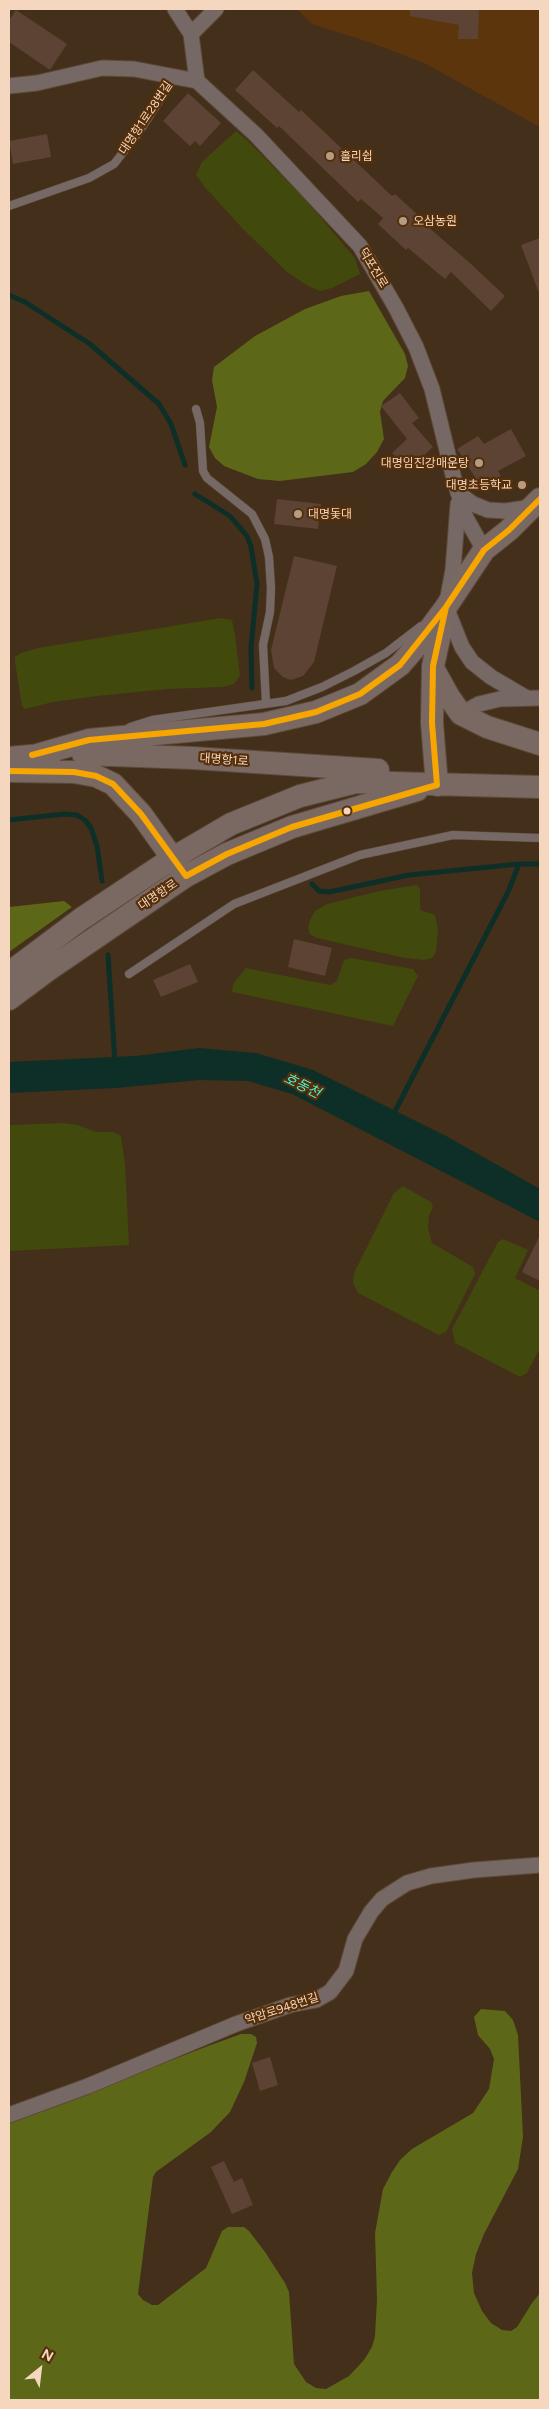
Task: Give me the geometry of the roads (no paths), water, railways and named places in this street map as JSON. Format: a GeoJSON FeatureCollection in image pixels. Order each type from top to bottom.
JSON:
{"type":"FeatureCollection","features":[{"type":"Feature","properties":{"kind":"street"},"geometry":{"type":"LineString","coordinates":[[175,9],[191,34],[197,81]]}},
{"type":"Feature","properties":{"kind":"street"},"geometry":{"type":"LineString","coordinates":[[191,34],[216,9]]}},
{"type":"Feature","properties":{"kind":"street","name":"대명항1로28번길"},"geometry":{"type":"LineString","coordinates":[[9,86],[37,83],[102,68],[134,69],[197,81]]}},
{"type":"Feature","properties":{"kind":"street","name":"덕포진로"},"geometry":{"type":"LineString","coordinates":[[197,81],[256,135],[360,246],[416,347],[432,388],[466,518],[484,550]]}},
{"type":"Feature","properties":{"kind":"street"},"geometry":{"type":"LineString","coordinates":[[458,493],[473,504],[488,510],[506,511],[536,503]]}},
{"type":"Feature","properties":{"kind":"street"},"geometry":{"type":"LineString","coordinates":[[437,785],[432,723],[432,666],[446,607],[455,551],[458,493]]}},
{"type":"Feature","properties":{"kind":"street"},"geometry":{"type":"LineString","coordinates":[[37,755],[89,740],[264,724],[316,712],[360,694],[400,665],[421,641],[446,607],[484,550],[536,503]]}},
{"type":"Feature","properties":{"kind":"street"},"geometry":{"type":"LineString","coordinates":[[446,607],[455,632],[472,662],[491,677],[533,698]]}},
{"type":"Feature","properties":{"kind":"street"},"geometry":{"type":"LineString","coordinates":[[432,666],[461,714],[487,727],[540,744]]}},
{"type":"Feature","properties":{"kind":"street"},"geometry":{"type":"LineString","coordinates":[[461,714],[480,704],[500,699],[533,698]]}},
{"type":"Feature","properties":{"kind":"street","name":"대명항1로"},"geometry":{"type":"LineString","coordinates":[[9,758],[37,755],[108,753],[400,772],[437,785]]}},
{"type":"Feature","properties":{"kind":"street"},"geometry":{"type":"LineString","coordinates":[[9,771],[74,772],[96,776],[113,784],[142,814],[179,867]]}},
{"type":"Feature","properties":{"kind":"street","name":"대명항로"},"geometry":{"type":"LineString","coordinates":[[9,973],[81,919],[179,867],[228,854],[292,827],[437,785],[540,787]]}},
{"type":"Feature","properties":{"kind":"street","name":"대명항로"},"geometry":{"type":"LineString","coordinates":[[9,999],[179,867]]}},
{"type":"Feature","properties":{"kind":"street","name":"약암로948번길"},"geometry":{"type":"LineString","coordinates":[[9,2115],[88,2086],[227,2028],[290,2005],[316,2000],[330,1992],[346,1971],[355,1939],[370,1912],[382,1899],[407,1883],[431,1876],[474,1870],[540,1865]]}},
{"type":"Feature","properties":{"kind":"lane","name":"대명항1로28번길"},"geometry":{"type":"LineString","coordinates":[[9,206],[89,178],[114,164],[139,132],[175,77]]}},
{"type":"Feature","properties":{"kind":"lane"},"geometry":{"type":"LineString","coordinates":[[196,409],[200,423],[203,471],[207,478],[252,514],[265,539],[269,558],[271,588],[270,612],[263,645],[266,703]]}},
{"type":"Feature","properties":{"kind":"lane"},"geometry":{"type":"LineString","coordinates":[[89,740],[152,720],[286,701],[322,688],[386,654],[446,607]]}},
{"type":"Feature","properties":{"kind":"lane"},"geometry":{"type":"LineString","coordinates":[[129,974],[234,904],[360,854],[453,835],[540,838]]}},
{"type":"Feature","properties":{"kind":"water","name":"호동천"},"geometry":{"type":"Polygon","coordinates":[[[199,1048],[256,1053],[313,1070],[446,1136],[540,1189],[540,1222],[292,1094],[248,1081],[199,1080],[117,1088],[9,1093],[9,1062],[136,1056],[199,1048]]]}},
{"type":"Feature","properties":{"kind":"waterway"},"geometry":{"type":"LineString","coordinates":[[9,295],[25,302],[90,344],[159,404],[171,424],[185,465]]}},
{"type":"Feature","properties":{"kind":"waterway"},"geometry":{"type":"LineString","coordinates":[[195,494],[230,516],[247,536],[251,547],[257,584],[251,648],[252,688]]}},
{"type":"Feature","properties":{"kind":"waterway"},"geometry":{"type":"LineString","coordinates":[[9,820],[64,814],[77,815],[85,820],[91,828],[97,846],[102,881]]}},
{"type":"Feature","properties":{"kind":"waterway"},"geometry":{"type":"LineString","coordinates":[[312,884],[319,891],[329,892],[409,875],[519,864]]}},
{"type":"Feature","properties":{"kind":"waterway"},"geometry":{"type":"LineString","coordinates":[[392,1117],[508,892],[519,864],[540,864]]}},
{"type":"Feature","properties":{"kind":"waterway"},"geometry":{"type":"LineString","coordinates":[[108,955],[115,1062]]}},
{"type":"Feature","properties":{"kind":"place","name":"홀리쉽"},"geometry":{"type":"Point","coordinates":[330,156]}},
{"type":"Feature","properties":{"kind":"place","name":"오삼농원"},"geometry":{"type":"Point","coordinates":[403,221]}},
{"type":"Feature","properties":{"kind":"place","name":"대명임진강매운탕"},"geometry":{"type":"Point","coordinates":[479,463]}},
{"type":"Feature","properties":{"kind":"place","name":"대명초등학교"},"geometry":{"type":"Point","coordinates":[522,485]}},
{"type":"Feature","properties":{"kind":"place","name":"대명돛대"},"geometry":{"type":"Point","coordinates":[298,514]}}]}
